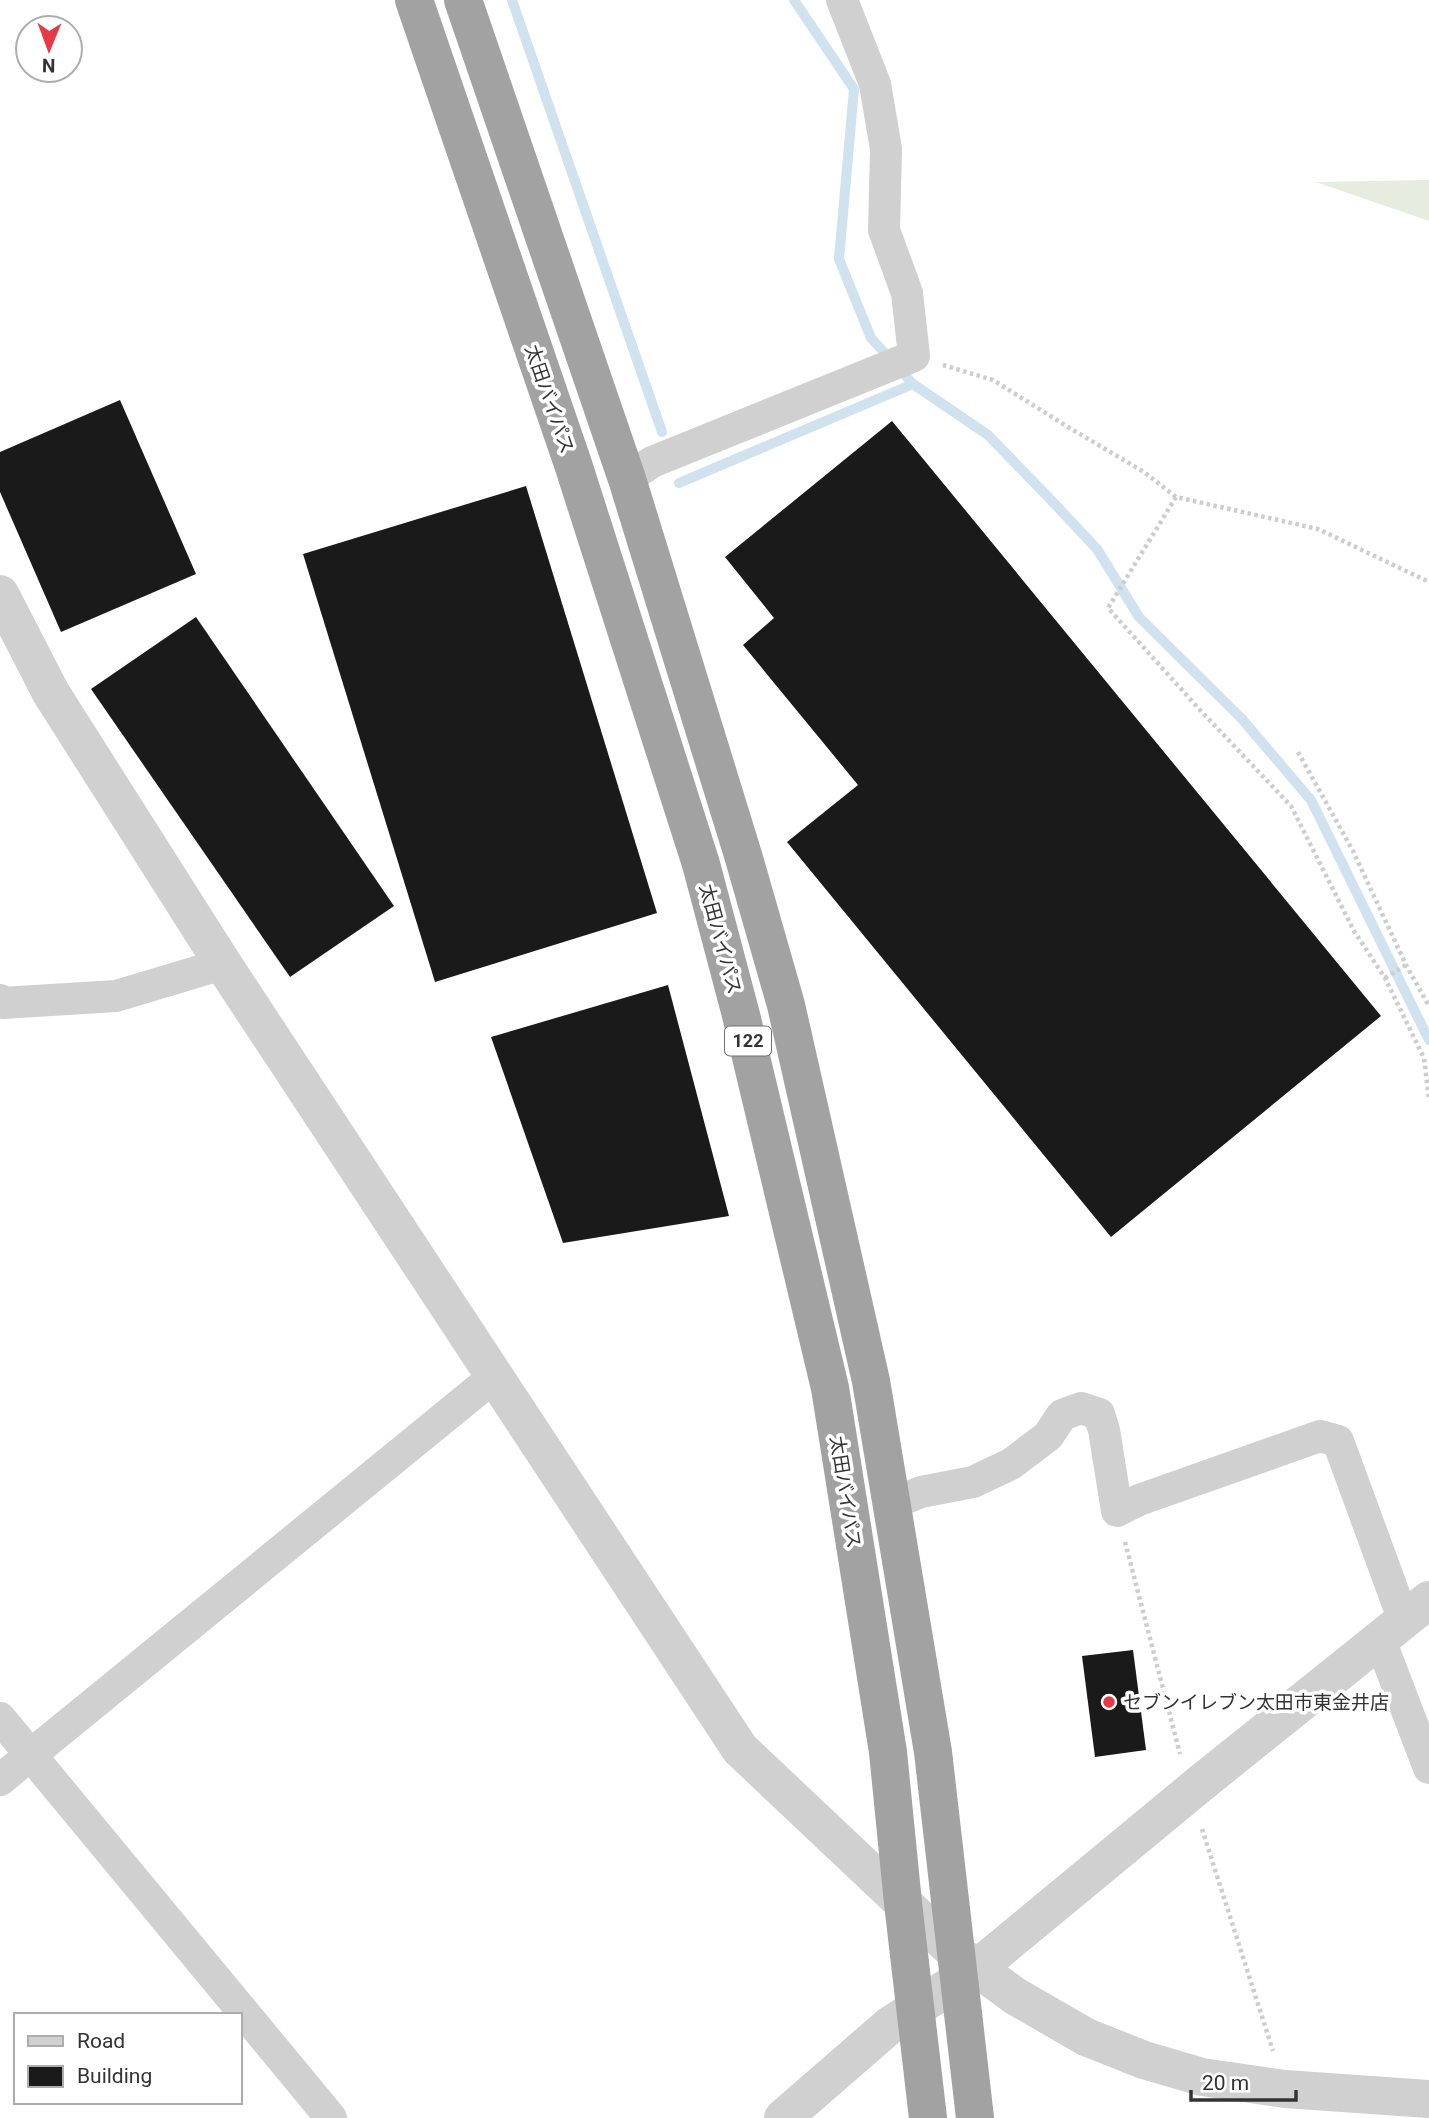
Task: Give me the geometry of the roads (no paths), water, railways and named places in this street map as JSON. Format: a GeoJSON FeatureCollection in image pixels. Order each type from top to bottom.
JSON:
{"type":"FeatureCollection","features":[{"type":"Feature","properties":{"kind":"highway","name":"太田バイパス"},"geometry":{"type":"LineString","coordinates":[[414,0],[573,464],[701,864],[741,1015],[830,1388],[888,1752],[928,2118]]}},
{"type":"Feature","properties":{"kind":"highway","name":"122"},"geometry":{"type":"LineString","coordinates":[[463,0],[627,479],[743,855],[786,1005],[871,1381],[892,1504],[933,1752],[963,1966],[975,2118]]}},
{"type":"Feature","properties":{"kind":"street"},"geometry":{"type":"LineString","coordinates":[[627,479],[652,462],[901,362],[907,293],[884,230],[886,149],[875,84],[842,0]]}},
{"type":"Feature","properties":{"kind":"street"},"geometry":{"type":"LineString","coordinates":[[0,594],[51,693],[223,964],[740,1749],[903,1903],[963,1966],[1086,2036],[1144,2060],[1202,2077],[1285,2089],[1429,2099]]}},
{"type":"Feature","properties":{"kind":"street"},"geometry":{"type":"LineString","coordinates":[[0,1000],[4,1003],[116,996],[223,964]]}},
{"type":"Feature","properties":{"kind":"street"},"geometry":{"type":"LineString","coordinates":[[0,1780],[495,1376]]}},
{"type":"Feature","properties":{"kind":"street"},"geometry":{"type":"LineString","coordinates":[[892,1504],[921,1492],[974,1482],[1011,1464],[1048,1436],[1062,1415],[1081,1408],[1099,1414],[1117,1511],[1139,1500],[1320,1436],[1338,1441],[1404,1621],[1429,1768]]}},
{"type":"Feature","properties":{"kind":"street"},"geometry":{"type":"LineString","coordinates":[[783,2118],[888,2026],[916,2007],[963,1966],[1201,1783],[1404,1621]]}},
{"type":"Feature","properties":{"kind":"street"},"geometry":{"type":"LineString","coordinates":[[0,1718],[331,2118]]}},
{"type":"Feature","properties":{"kind":"waterway"},"geometry":{"type":"LineString","coordinates":[[512,0],[662,432]]}},
{"type":"Feature","properties":{"kind":"waterway"},"geometry":{"type":"LineString","coordinates":[[794,0],[854,89],[839,259],[871,338],[913,384],[988,435],[1050,499],[1097,549],[1139,617],[1242,719],[1311,800],[1429,1040]]}},
{"type":"Feature","properties":{"kind":"waterway"},"geometry":{"type":"LineString","coordinates":[[679,483],[913,384]]}},
{"type":"Feature","properties":{"kind":"place","name":"セブンイレブン太田市東金井店"},"geometry":{"type":"Point","coordinates":[1109,1702]}}]}
